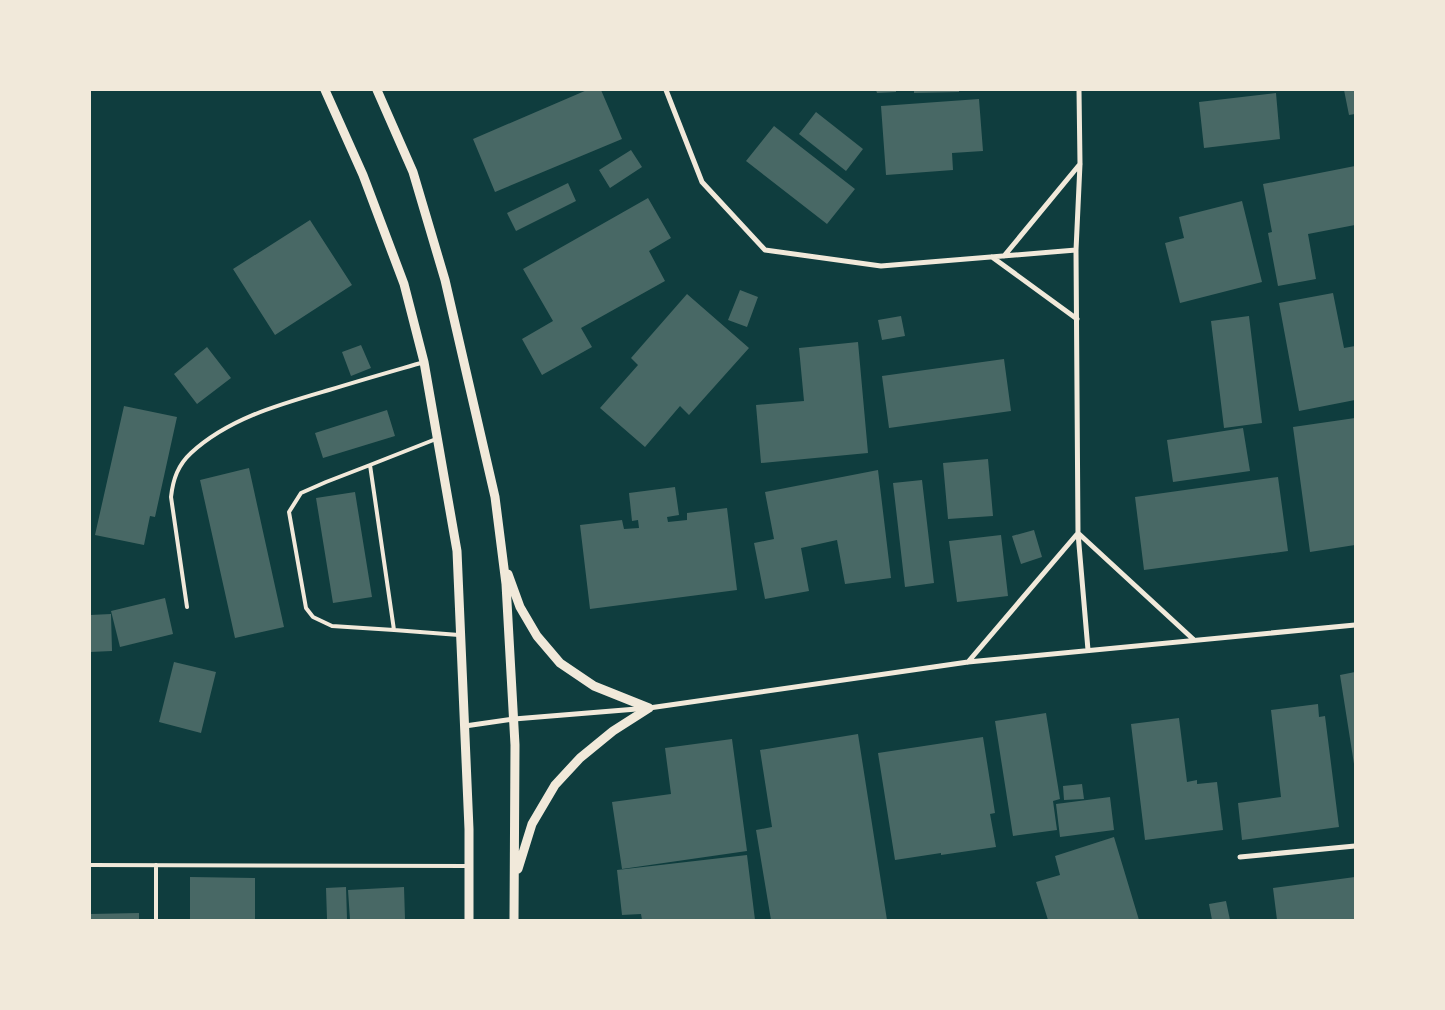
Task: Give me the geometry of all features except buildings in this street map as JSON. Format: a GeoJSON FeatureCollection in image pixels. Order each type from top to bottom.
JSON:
{"type":"FeatureCollection","features":[{"type":"Feature","properties":{"kind":"street"},"geometry":{"type":"LineString","coordinates":[[326,90],[363,176],[404,284],[424,362],[458,551],[469,829],[469,920]]}},
{"type":"Feature","properties":{"kind":"street"},"geometry":{"type":"LineString","coordinates":[[378,90],[413,172],[445,280],[495,497],[506,584],[514,719],[514,920]]}},
{"type":"Feature","properties":{"kind":"street"},"geometry":{"type":"LineString","coordinates":[[666,90],[702,182],[765,250],[881,266],[1076,250]]}},
{"type":"Feature","properties":{"kind":"street"},"geometry":{"type":"LineString","coordinates":[[1079,90],[1080,164],[1076,250],[1078,533],[1088,650]]}},
{"type":"Feature","properties":{"kind":"street"},"geometry":{"type":"LineString","coordinates":[[1004,256],[1080,164]]}},
{"type":"Feature","properties":{"kind":"street"},"geometry":{"type":"LineString","coordinates":[[992,257],[1077,319]]}},
{"type":"Feature","properties":{"kind":"street"},"geometry":{"type":"LineString","coordinates":[[1078,533],[1193,639]]}},
{"type":"Feature","properties":{"kind":"street"},"geometry":{"type":"LineString","coordinates":[[968,662],[1078,533]]}},
{"type":"Feature","properties":{"kind":"street"},"geometry":{"type":"LineString","coordinates":[[503,562],[520,606],[536,636],[560,663],[594,686],[650,708]]}},
{"type":"Feature","properties":{"kind":"street"},"geometry":{"type":"LineString","coordinates":[[465,726],[514,719],[650,708],[968,662],[1355,624]]}},
{"type":"Feature","properties":{"kind":"street"},"geometry":{"type":"LineString","coordinates":[[515,878],[532,824],[555,785],[580,758],[613,731],[650,708]]}},
{"type":"Feature","properties":{"kind":"street"},"geometry":{"type":"LineString","coordinates":[[1240,857],[1355,846]]}},
{"type":"Feature","properties":{"kind":"lane"},"geometry":{"type":"LineString","coordinates":[[187,607],[171,497],[173,480],[180,466],[191,453],[227,427],[252,415],[286,402],[424,362]]}},
{"type":"Feature","properties":{"kind":"lane"},"geometry":{"type":"LineString","coordinates":[[438,438],[301,493],[289,512],[306,608],[313,617],[332,626],[461,635]]}},
{"type":"Feature","properties":{"kind":"lane"},"geometry":{"type":"LineString","coordinates":[[370,465],[394,630]]}},
{"type":"Feature","properties":{"kind":"lane"},"geometry":{"type":"LineString","coordinates":[[90,865],[468,866]]}},
{"type":"Feature","properties":{"kind":"lane"},"geometry":{"type":"LineString","coordinates":[[156,865],[156,920]]}}]}
